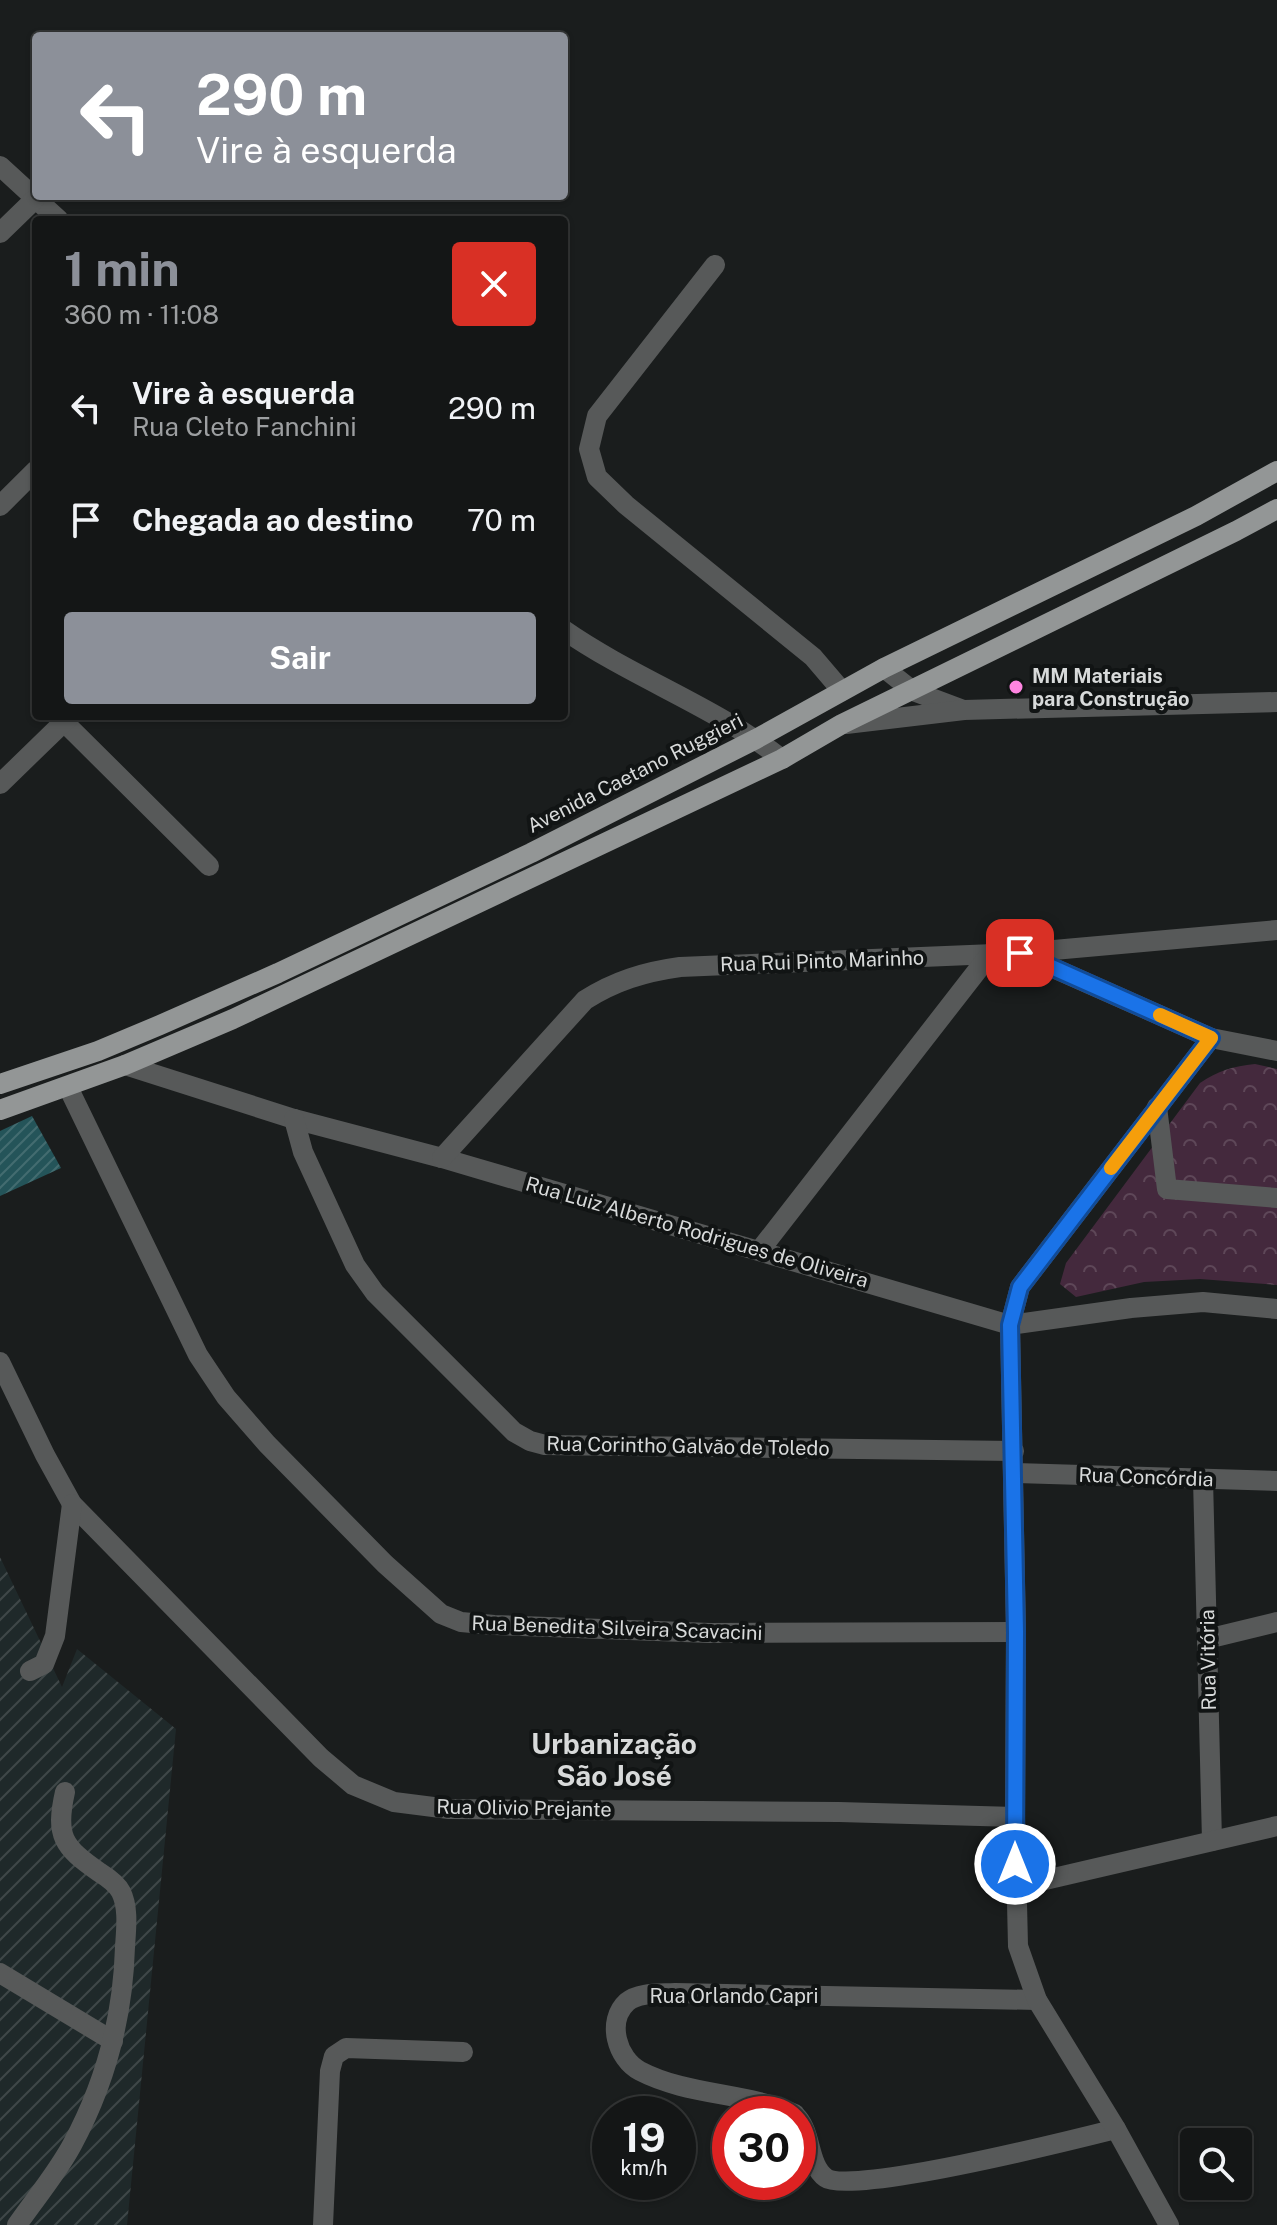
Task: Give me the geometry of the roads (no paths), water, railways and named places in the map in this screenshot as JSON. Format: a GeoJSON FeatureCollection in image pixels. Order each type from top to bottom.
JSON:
{"type":"FeatureCollection","features":[{"type":"Feature","properties":{"kind":"main road","name":"Avenida Caetano Ruggieri"},"geometry":{"type":"LineString","coordinates":[[0,1084],[98,1051],[278,973],[531,853],[756,739],[884,668],[1196,516],[1277,471]]}},
{"type":"Feature","properties":{"kind":"main road"},"geometry":{"type":"LineString","coordinates":[[0,1110],[125,1065],[233,1019],[782,759],[842,724],[1277,509]]}},
{"type":"Feature","properties":{"kind":"street"},"geometry":{"type":"LineString","coordinates":[[0,166],[32,198]]}},
{"type":"Feature","properties":{"kind":"street"},"geometry":{"type":"LineString","coordinates":[[0,233],[34,200],[54,216]]}},
{"type":"Feature","properties":{"kind":"street"},"geometry":{"type":"LineString","coordinates":[[715,265],[597,416],[589,449],[597,477],[626,505],[813,657],[842,691]]}},
{"type":"Feature","properties":{"kind":"street"},"geometry":{"type":"LineString","coordinates":[[0,506],[32,474]]}},
{"type":"Feature","properties":{"kind":"street"},"geometry":{"type":"LineString","coordinates":[[568,632],[651,683],[756,739],[782,759]]}},
{"type":"Feature","properties":{"kind":"street"},"geometry":{"type":"LineString","coordinates":[[884,668],[913,691],[964,710]]}},
{"type":"Feature","properties":{"kind":"street"},"geometry":{"type":"LineString","coordinates":[[842,724],[964,710],[1277,702]]}},
{"type":"Feature","properties":{"kind":"street"},"geometry":{"type":"LineString","coordinates":[[0,784],[66,720]]}},
{"type":"Feature","properties":{"kind":"street"},"geometry":{"type":"LineString","coordinates":[[68,720],[209,866]]}},
{"type":"Feature","properties":{"kind":"street","name":"Rua Rui Pinto Marinho"},"geometry":{"type":"LineString","coordinates":[[442,1158],[585,1000],[605,987],[645,972],[680,967],[1020,953],[1277,930]]}},
{"type":"Feature","properties":{"kind":"street"},"geometry":{"type":"LineString","coordinates":[[760,1250],[991,953]]}},
{"type":"Feature","properties":{"kind":"street"},"geometry":{"type":"LineString","coordinates":[[1020,953],[1211,1038],[1277,1051]]}},
{"type":"Feature","properties":{"kind":"street"},"geometry":{"type":"LineString","coordinates":[[1169,2225],[1116,2129],[1037,2000],[1018,1946],[1010,1325],[1020,1287],[1211,1038]]}},
{"type":"Feature","properties":{"kind":"street","name":"Rua Luiz Alberto Rodrigues de Oliveira"},"geometry":{"type":"LineString","coordinates":[[125,1065],[294,1119],[442,1158],[1010,1325],[1131,1308],[1203,1302],[1277,1309]]}},
{"type":"Feature","properties":{"kind":"street","name":"Rua Benedita Silveira Scavacini"},"geometry":{"type":"LineString","coordinates":[[68,1087],[198,1355],[226,1397],[267,1444],[353,1531],[441,1614],[461,1622],[494,1625],[710,1633],[1016,1632]]}},
{"type":"Feature","properties":{"kind":"street"},"geometry":{"type":"LineString","coordinates":[[1157,1107],[1167,1189],[1277,1198]]}},
{"type":"Feature","properties":{"kind":"street","name":"Rua Corintho Galvão de Toledo"},"geometry":{"type":"LineString","coordinates":[[294,1119],[303,1152],[348,1251],[375,1293],[514,1432],[530,1441],[545,1445],[1014,1451]]}},
{"type":"Feature","properties":{"kind":"street","name":"Rua Olivio Prejante"},"geometry":{"type":"LineString","coordinates":[[0,1362],[72,1504],[321,1758],[353,1785],[394,1802],[449,1809],[839,1812],[1015,1817]]}},
{"type":"Feature","properties":{"kind":"street","name":"Rua Concórdia"},"geometry":{"type":"LineString","coordinates":[[1014,1473],[1277,1481]]}},
{"type":"Feature","properties":{"kind":"street","name":"Rua Vitória"},"geometry":{"type":"LineString","coordinates":[[1203,1479],[1212,1841]]}},
{"type":"Feature","properties":{"kind":"street"},"geometry":{"type":"LineString","coordinates":[[30,1671],[44,1664],[55,1636],[72,1504]]}},
{"type":"Feature","properties":{"kind":"street"},"geometry":{"type":"LineString","coordinates":[[1207,1639],[1277,1622]]}},
{"type":"Feature","properties":{"kind":"street"},"geometry":{"type":"LineString","coordinates":[[17,2225],[71,2147],[101,2084],[113,2041],[125,1968],[126,1912],[121,1892],[109,1878],[74,1854],[63,1839],[60,1811],[65,1792]]}},
{"type":"Feature","properties":{"kind":"street"},"geometry":{"type":"LineString","coordinates":[[1015,1887],[1277,1826]]}},
{"type":"Feature","properties":{"kind":"street"},"geometry":{"type":"LineString","coordinates":[[0,1973],[113,2041]]}},
{"type":"Feature","properties":{"kind":"street","name":"Rua Orlando Capri"},"geometry":{"type":"LineString","coordinates":[[730,2096],[680,2085],[638,2070],[622,2055],[617,2038],[617,2016],[628,2002],[642,1996],[675,1993],[1037,2000]]}},
{"type":"Feature","properties":{"kind":"street"},"geometry":{"type":"LineString","coordinates":[[323,2225],[330,2071],[334,2056],[346,2048],[463,2052]]}},
{"type":"Feature","properties":{"kind":"street","name":"Rua Orlando Capri"},"geometry":{"type":"LineString","coordinates":[[816,2166],[824,2177],[834,2182],[895,2176],[1000,2157],[1116,2129]]}},
{"type":"Feature","properties":{"kind":"place","name":"MM Materiais para Construção"},"geometry":{"type":"Point","coordinates":[1016,687]}},
{"type":"Feature","properties":{"kind":"district","name":"Urbanização São José"},"geometry":{"type":"Point","coordinates":[614,1759]}}]}
